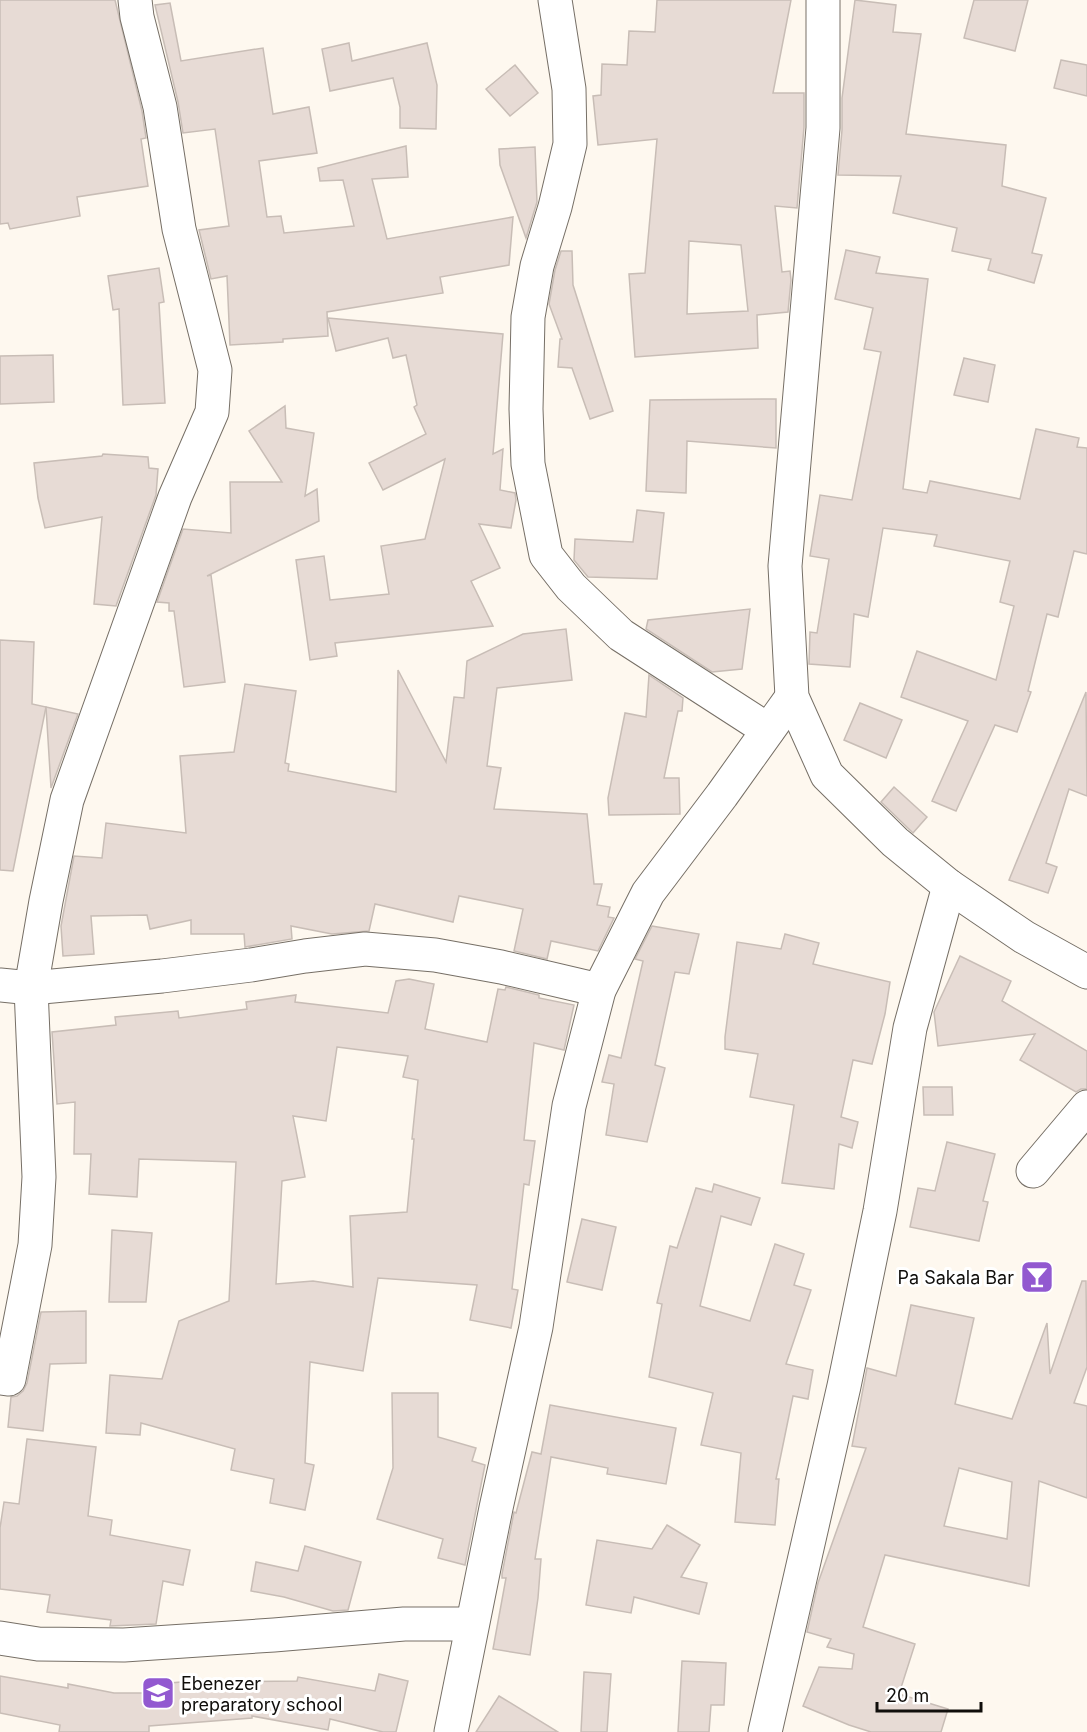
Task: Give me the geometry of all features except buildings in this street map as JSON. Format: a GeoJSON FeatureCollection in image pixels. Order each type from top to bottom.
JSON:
{"type":"FeatureCollection","features":[{"type":"Feature","properties":{"kind":"street"},"geometry":{"type":"LineString","coordinates":[[0,1378],[9,1378],[35,1245],[39,1177],[16,987],[46,901],[67,800],[175,497],[212,412],[215,370],[179,229],[160,106],[137,17],[135,0]]}},
{"type":"Feature","properties":{"kind":"street"},"geometry":{"type":"LineString","coordinates":[[555,0],[569,89],[570,144],[555,207],[537,266],[528,317],[526,409],[528,465],[546,555],[571,587],[621,635],[768,730]]}},
{"type":"Feature","properties":{"kind":"street"},"geometry":{"type":"LineString","coordinates":[[823,0],[823,128],[785,566],[792,697],[827,775],[895,842],[949,886],[1024,937],[1087,972]]}},
{"type":"Feature","properties":{"kind":"street"},"geometry":{"type":"LineString","coordinates":[[451,1732],[536,1327],[570,1106],[598,990],[648,893],[792,697]]}},
{"type":"Feature","properties":{"kind":"street"},"geometry":{"type":"LineString","coordinates":[[765,1732],[844,1386],[880,1211],[910,1028],[949,886]]}},
{"type":"Feature","properties":{"kind":"street"},"geometry":{"type":"LineString","coordinates":[[16,987],[251,965],[365,949],[435,955],[501,967],[598,990]]}},
{"type":"Feature","properties":{"kind":"street"},"geometry":{"type":"LineString","coordinates":[[1033,1171],[1087,1107]]}},
{"type":"Feature","properties":{"kind":"street"},"geometry":{"type":"LineString","coordinates":[[0,1638],[38,1644],[124,1645],[404,1624],[472,1624]]}},
{"type":"Feature","properties":{"kind":"place","name":"Pa Sakala Bar"},"geometry":{"type":"Point","coordinates":[1037,1277]}},
{"type":"Feature","properties":{"kind":"place","name":"Ebenezer preparatory school"},"geometry":{"type":"Point","coordinates":[158,1693]}}]}
